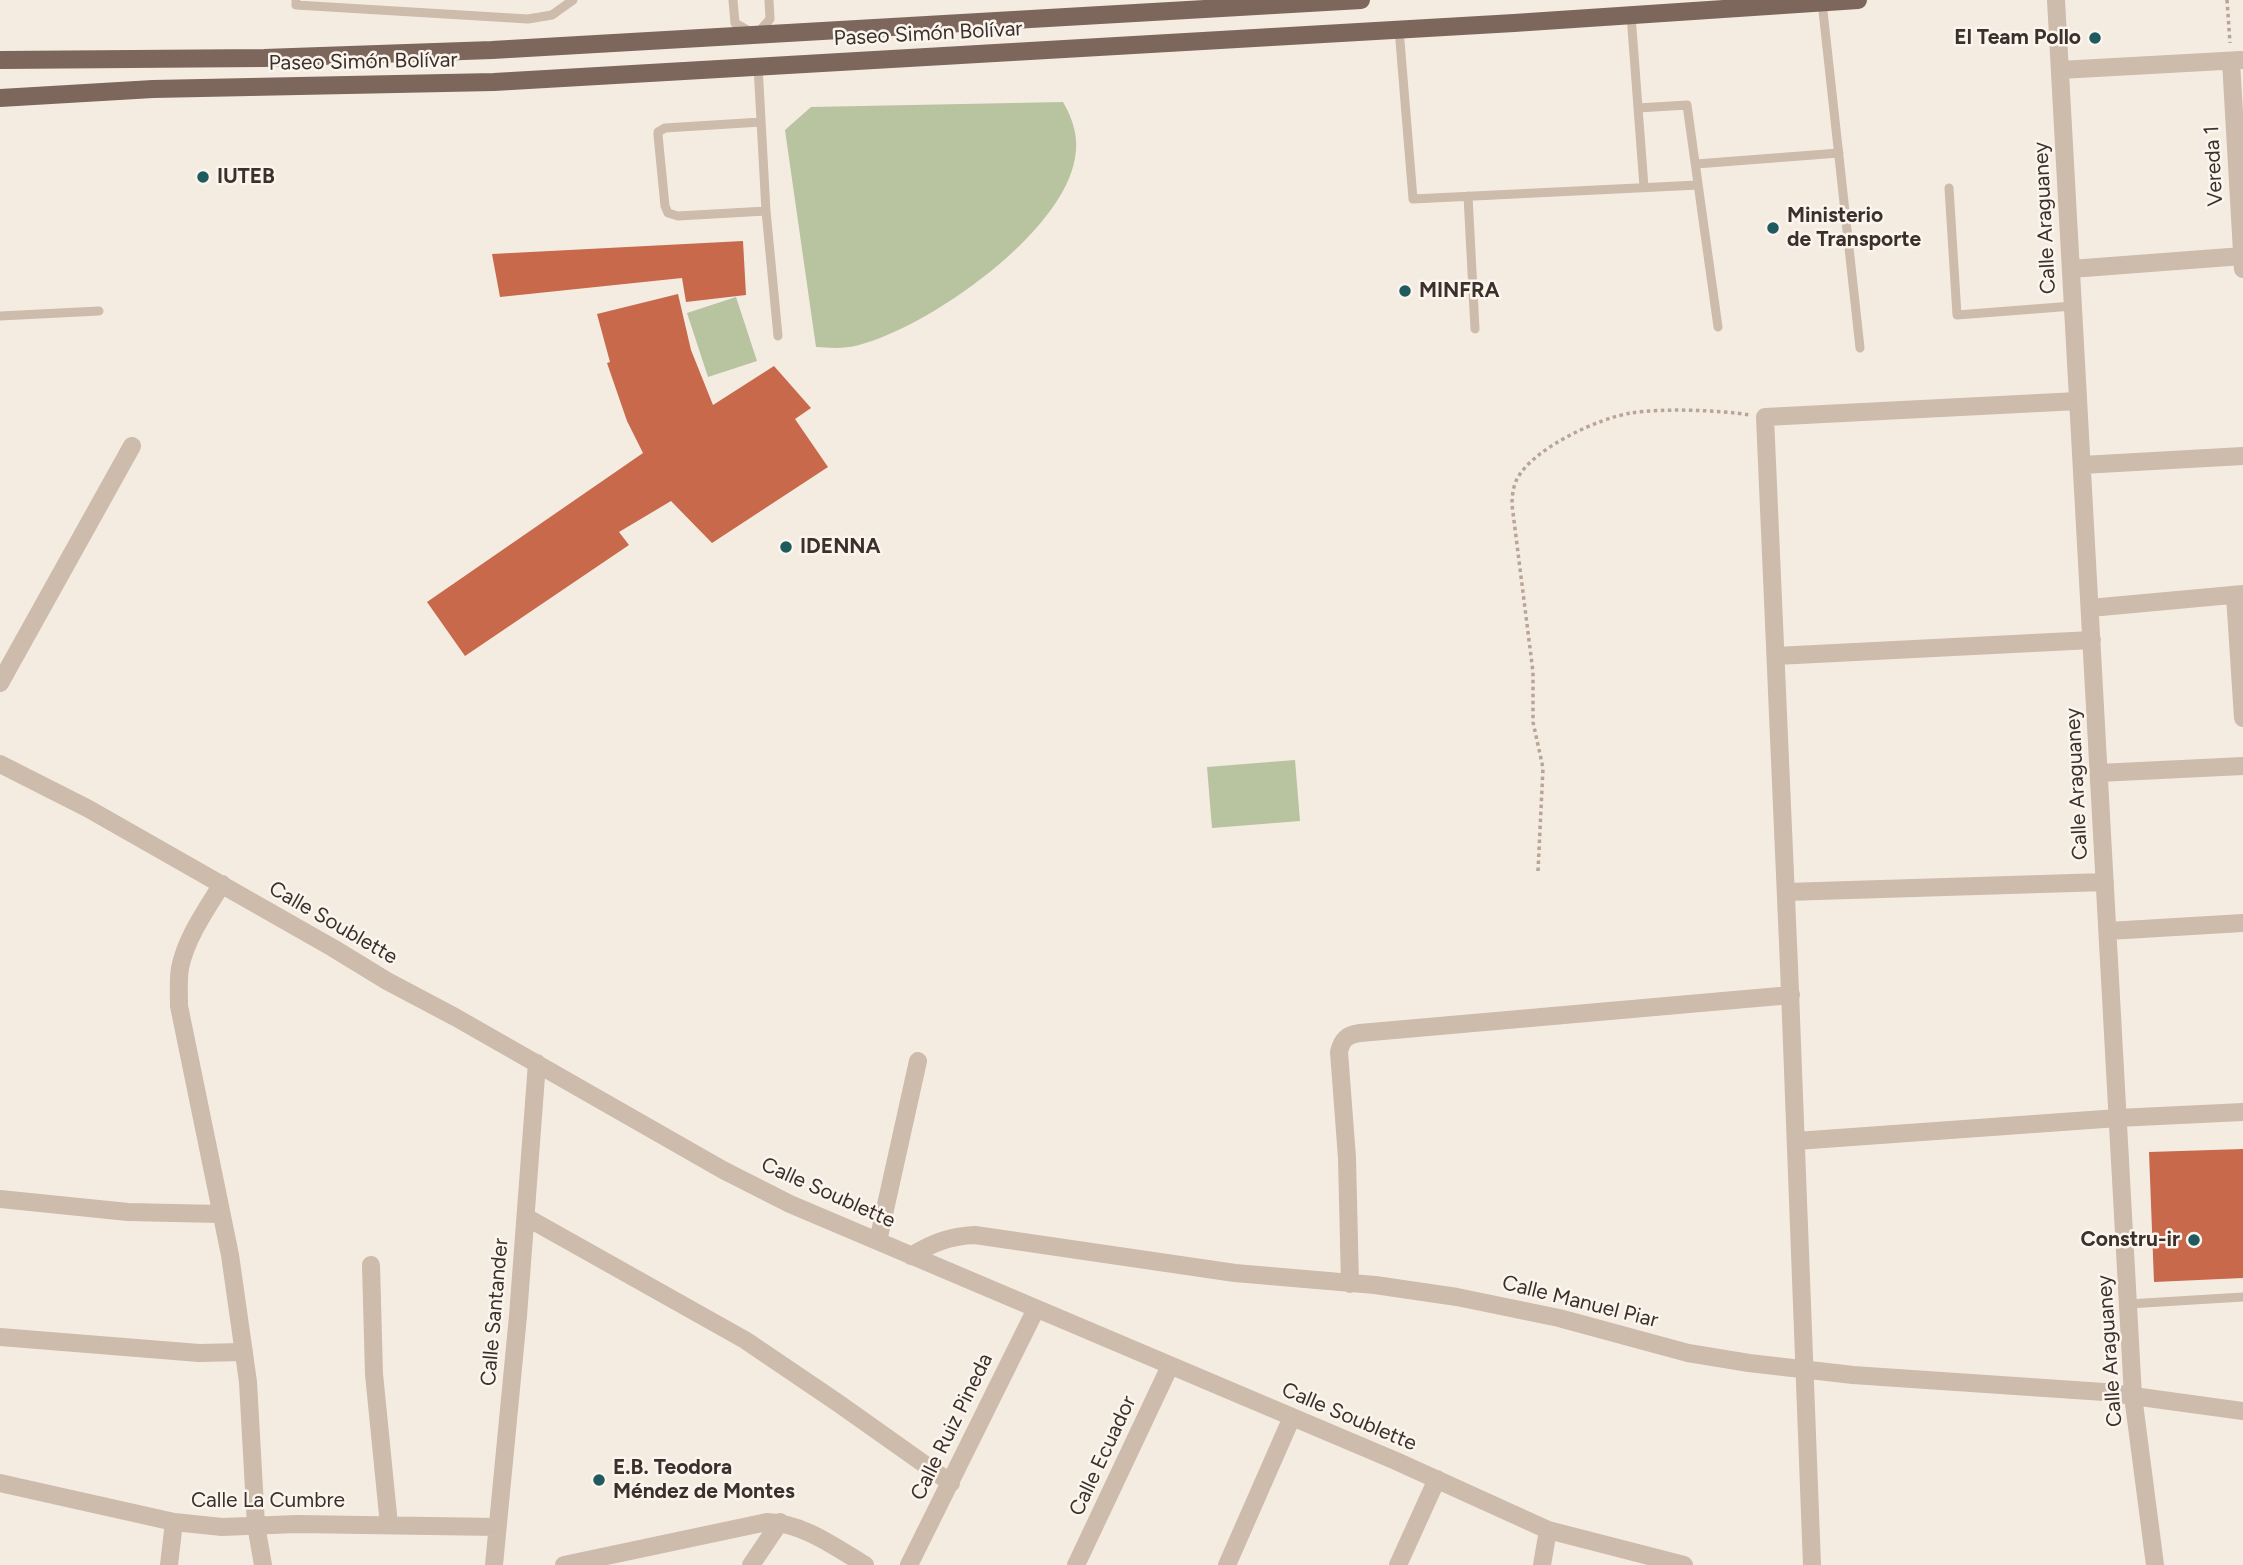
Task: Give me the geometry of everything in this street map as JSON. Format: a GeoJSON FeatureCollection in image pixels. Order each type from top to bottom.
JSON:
{"type":"FeatureCollection","features":[{"type":"Feature","properties":{"kind":"main road","name":"Paseo Simón Bolívar"},"geometry":{"type":"LineString","coordinates":[[0,60],[264,58],[492,50],[1361,0]]}},
{"type":"Feature","properties":{"kind":"main road","name":"Paseo Simón Bolívar"},"geometry":{"type":"LineString","coordinates":[[0,98],[153,89],[494,82],[1399,29],[1630,7],[1858,0]]}},
{"type":"Feature","properties":{"kind":"main road"},"geometry":{"type":"LineString","coordinates":[[756,35],[758,66]]}},
{"type":"Feature","properties":{"kind":"street","name":"Calle Araguaney"},"geometry":{"type":"LineString","coordinates":[[2056,0],[2133,1396],[2155,1565]]}},
{"type":"Feature","properties":{"kind":"street"},"geometry":{"type":"LineString","coordinates":[[2060,70],[2237,61]]}},
{"type":"Feature","properties":{"kind":"street","name":"Vereda 1"},"geometry":{"type":"LineString","coordinates":[[2237,61],[2243,260]]}},
{"type":"Feature","properties":{"kind":"street"},"geometry":{"type":"LineString","coordinates":[[2071,269],[2243,260]]}},
{"type":"Feature","properties":{"kind":"street"},"geometry":{"type":"LineString","coordinates":[[1812,1565],[1791,995],[1765,417],[2078,401]]}},
{"type":"Feature","properties":{"kind":"street"},"geometry":{"type":"LineString","coordinates":[[0,683],[132,446]]}},
{"type":"Feature","properties":{"kind":"street"},"geometry":{"type":"LineString","coordinates":[[2082,465],[2243,456]]}},
{"type":"Feature","properties":{"kind":"street"},"geometry":{"type":"LineString","coordinates":[[2090,608],[2239,594],[2243,718]]}},
{"type":"Feature","properties":{"kind":"street"},"geometry":{"type":"LineString","coordinates":[[1776,656],[2092,640]]}},
{"type":"Feature","properties":{"kind":"street","name":"Calle Soublette"},"geometry":{"type":"LineString","coordinates":[[0,764],[87,808],[387,981],[723,1170],[790,1204],[1437,1479],[1548,1530],[1684,1565]]}},
{"type":"Feature","properties":{"kind":"street"},"geometry":{"type":"LineString","coordinates":[[2099,773],[2243,766]]}},
{"type":"Feature","properties":{"kind":"street"},"geometry":{"type":"LineString","coordinates":[[1786,892],[2105,882]]}},
{"type":"Feature","properties":{"kind":"street"},"geometry":{"type":"LineString","coordinates":[[222,884],[189,943],[180,968],[179,1006],[221,1214],[244,1352],[251,1414],[256,1525],[263,1565]]}},
{"type":"Feature","properties":{"kind":"street"},"geometry":{"type":"LineString","coordinates":[[2108,931],[2243,923]]}},
{"type":"Feature","properties":{"kind":"street"},"geometry":{"type":"LineString","coordinates":[[1350,1284],[1347,1158],[1339,1065],[1341,1044],[1346,1037],[1360,1033],[1791,995]]}},
{"type":"Feature","properties":{"kind":"street"},"geometry":{"type":"LineString","coordinates":[[878,1241],[918,1061]]}},
{"type":"Feature","properties":{"kind":"street","name":"Calle Santander"},"geometry":{"type":"LineString","coordinates":[[495,1565],[537,1063]]}},
{"type":"Feature","properties":{"kind":"street"},"geometry":{"type":"LineString","coordinates":[[1796,1141],[2118,1118],[2243,1112]]}},
{"type":"Feature","properties":{"kind":"street"},"geometry":{"type":"LineString","coordinates":[[0,1199],[128,1212],[221,1214]]}},
{"type":"Feature","properties":{"kind":"street"},"geometry":{"type":"LineString","coordinates":[[526,1217],[745,1340],[951,1483]]}},
{"type":"Feature","properties":{"kind":"street","name":"Calle Manuel Piar"},"geometry":{"type":"LineString","coordinates":[[911,1256],[932,1243],[955,1236],[975,1235],[1235,1273],[1375,1285],[1457,1297],[1559,1318],[1688,1353],[1803,1370],[2104,1392],[2243,1412]]}},
{"type":"Feature","properties":{"kind":"street"},"geometry":{"type":"LineString","coordinates":[[371,1265],[374,1374],[389,1525]]}},
{"type":"Feature","properties":{"kind":"street","name":"Calle Ruiz Pineda"},"geometry":{"type":"LineString","coordinates":[[909,1565],[1035,1309]]}},
{"type":"Feature","properties":{"kind":"street"},"geometry":{"type":"LineString","coordinates":[[0,1336],[199,1353],[244,1352]]}},
{"type":"Feature","properties":{"kind":"street","name":"Calle Ecuador"},"geometry":{"type":"LineString","coordinates":[[1076,1565],[1170,1366]]}},
{"type":"Feature","properties":{"kind":"street"},"geometry":{"type":"LineString","coordinates":[[1227,1565],[1292,1418]]}},
{"type":"Feature","properties":{"kind":"street"},"geometry":{"type":"LineString","coordinates":[[1398,1565],[1437,1479]]}},
{"type":"Feature","properties":{"kind":"street","name":"Calle La Cumbre"},"geometry":{"type":"LineString","coordinates":[[0,1483],[174,1522],[222,1527],[497,1527]]}},
{"type":"Feature","properties":{"kind":"street"},"geometry":{"type":"LineString","coordinates":[[169,1565],[174,1522]]}},
{"type":"Feature","properties":{"kind":"street"},"geometry":{"type":"LineString","coordinates":[[564,1565],[767,1522],[794,1526],[865,1565]]}},
{"type":"Feature","properties":{"kind":"street"},"geometry":{"type":"LineString","coordinates":[[751,1565],[780,1522]]}},
{"type":"Feature","properties":{"kind":"street"},"geometry":{"type":"LineString","coordinates":[[1542,1565],[1548,1530]]}},
{"type":"Feature","properties":{"kind":"lane"},"geometry":{"type":"LineString","coordinates":[[296,0],[296,5],[528,19],[552,15],[573,0]]}},
{"type":"Feature","properties":{"kind":"lane"},"geometry":{"type":"LineString","coordinates":[[733,0],[735,23],[756,35],[770,19],[769,0]]}},
{"type":"Feature","properties":{"kind":"lane"},"geometry":{"type":"LineString","coordinates":[[1822,2],[1860,348]]}},
{"type":"Feature","properties":{"kind":"lane"},"geometry":{"type":"LineString","coordinates":[[1630,7],[1644,187]]}},
{"type":"Feature","properties":{"kind":"lane"},"geometry":{"type":"LineString","coordinates":[[1399,29],[1413,199],[1698,185]]}},
{"type":"Feature","properties":{"kind":"lane"},"geometry":{"type":"LineString","coordinates":[[758,66],[766,211],[778,336]]}},
{"type":"Feature","properties":{"kind":"lane"},"geometry":{"type":"LineString","coordinates":[[1638,108],[1688,105],[1718,327]]}},
{"type":"Feature","properties":{"kind":"lane"},"geometry":{"type":"LineString","coordinates":[[761,122],[665,128],[657,135],[668,213],[678,216],[766,211]]}},
{"type":"Feature","properties":{"kind":"lane"},"geometry":{"type":"LineString","coordinates":[[1696,164],[1839,153]]}},
{"type":"Feature","properties":{"kind":"lane"},"geometry":{"type":"LineString","coordinates":[[1948,188],[1956,315],[2073,306]]}},
{"type":"Feature","properties":{"kind":"lane"},"geometry":{"type":"LineString","coordinates":[[1468,196],[1475,329]]}},
{"type":"Feature","properties":{"kind":"lane"},"geometry":{"type":"LineString","coordinates":[[0,316],[99,311]]}},
{"type":"Feature","properties":{"kind":"lane"},"geometry":{"type":"LineString","coordinates":[[2129,1304],[2243,1297]]}},
{"type":"Feature","properties":{"kind":"path"},"geometry":{"type":"LineString","coordinates":[[2227,0],[2237,61]]}},
{"type":"Feature","properties":{"kind":"path"},"geometry":{"type":"LineString","coordinates":[[1538,872],[1543,768],[1533,722],[1533,672],[1512,505],[1512,493],[1518,477],[1539,453],[1591,425],[1612,418],[1633,413],[1665,411],[1765,417]]}},
{"type":"Feature","properties":{"kind":"green space"},"geometry":{"type":"Polygon","coordinates":[[[1063,102],[1074,129],[1075,158],[1065,187],[1046,216],[1020,245],[989,273],[921,319],[859,345],[843,348],[816,347],[785,130],[811,107],[1063,102]]]}},
{"type":"Feature","properties":{"kind":"green space"},"geometry":{"type":"Polygon","coordinates":[[[736,297],[757,361],[708,377],[687,313],[736,297]]]}},
{"type":"Feature","properties":{"kind":"green space"},"geometry":{"type":"Polygon","coordinates":[[[1295,760],[1300,821],[1212,828],[1207,767],[1295,760]]]}},
{"type":"Feature","properties":{"kind":"building"},"geometry":{"type":"Polygon","coordinates":[[[743,241],[746,295],[686,302],[682,278],[500,297],[492,254],[743,241]]]}},
{"type":"Feature","properties":{"kind":"building"},"geometry":{"type":"Polygon","coordinates":[[[678,294],[691,350],[713,405],[774,366],[811,408],[795,419],[828,467],[712,543],[671,501],[619,532],[629,545],[465,656],[427,602],[643,453],[627,421],[607,363],[610,362],[597,314],[678,294]]]}},
{"type":"Feature","properties":{"kind":"building","name":"Constru-ir"},"geometry":{"type":"Polygon","coordinates":[[[2243,1149],[2243,1278],[2154,1282],[2149,1152],[2243,1149]]]}},
{"type":"Feature","properties":{"kind":"place","name":"El Team Pollo"},"geometry":{"type":"Point","coordinates":[2095,38]}},
{"type":"Feature","properties":{"kind":"place","name":"IUTEB"},"geometry":{"type":"Point","coordinates":[203,177]}},
{"type":"Feature","properties":{"kind":"place","name":"Ministerio de Transporte"},"geometry":{"type":"Point","coordinates":[1773,228]}},
{"type":"Feature","properties":{"kind":"place","name":"MINFRA"},"geometry":{"type":"Point","coordinates":[1405,291]}},
{"type":"Feature","properties":{"kind":"place","name":"IDENNA"},"geometry":{"type":"Point","coordinates":[786,547]}},
{"type":"Feature","properties":{"kind":"place","name":"Constru-ir"},"geometry":{"type":"Point","coordinates":[2194,1240]}},
{"type":"Feature","properties":{"kind":"place","name":"E.B. Teodora Méndez de Montes"},"geometry":{"type":"Point","coordinates":[599,1480]}}]}
